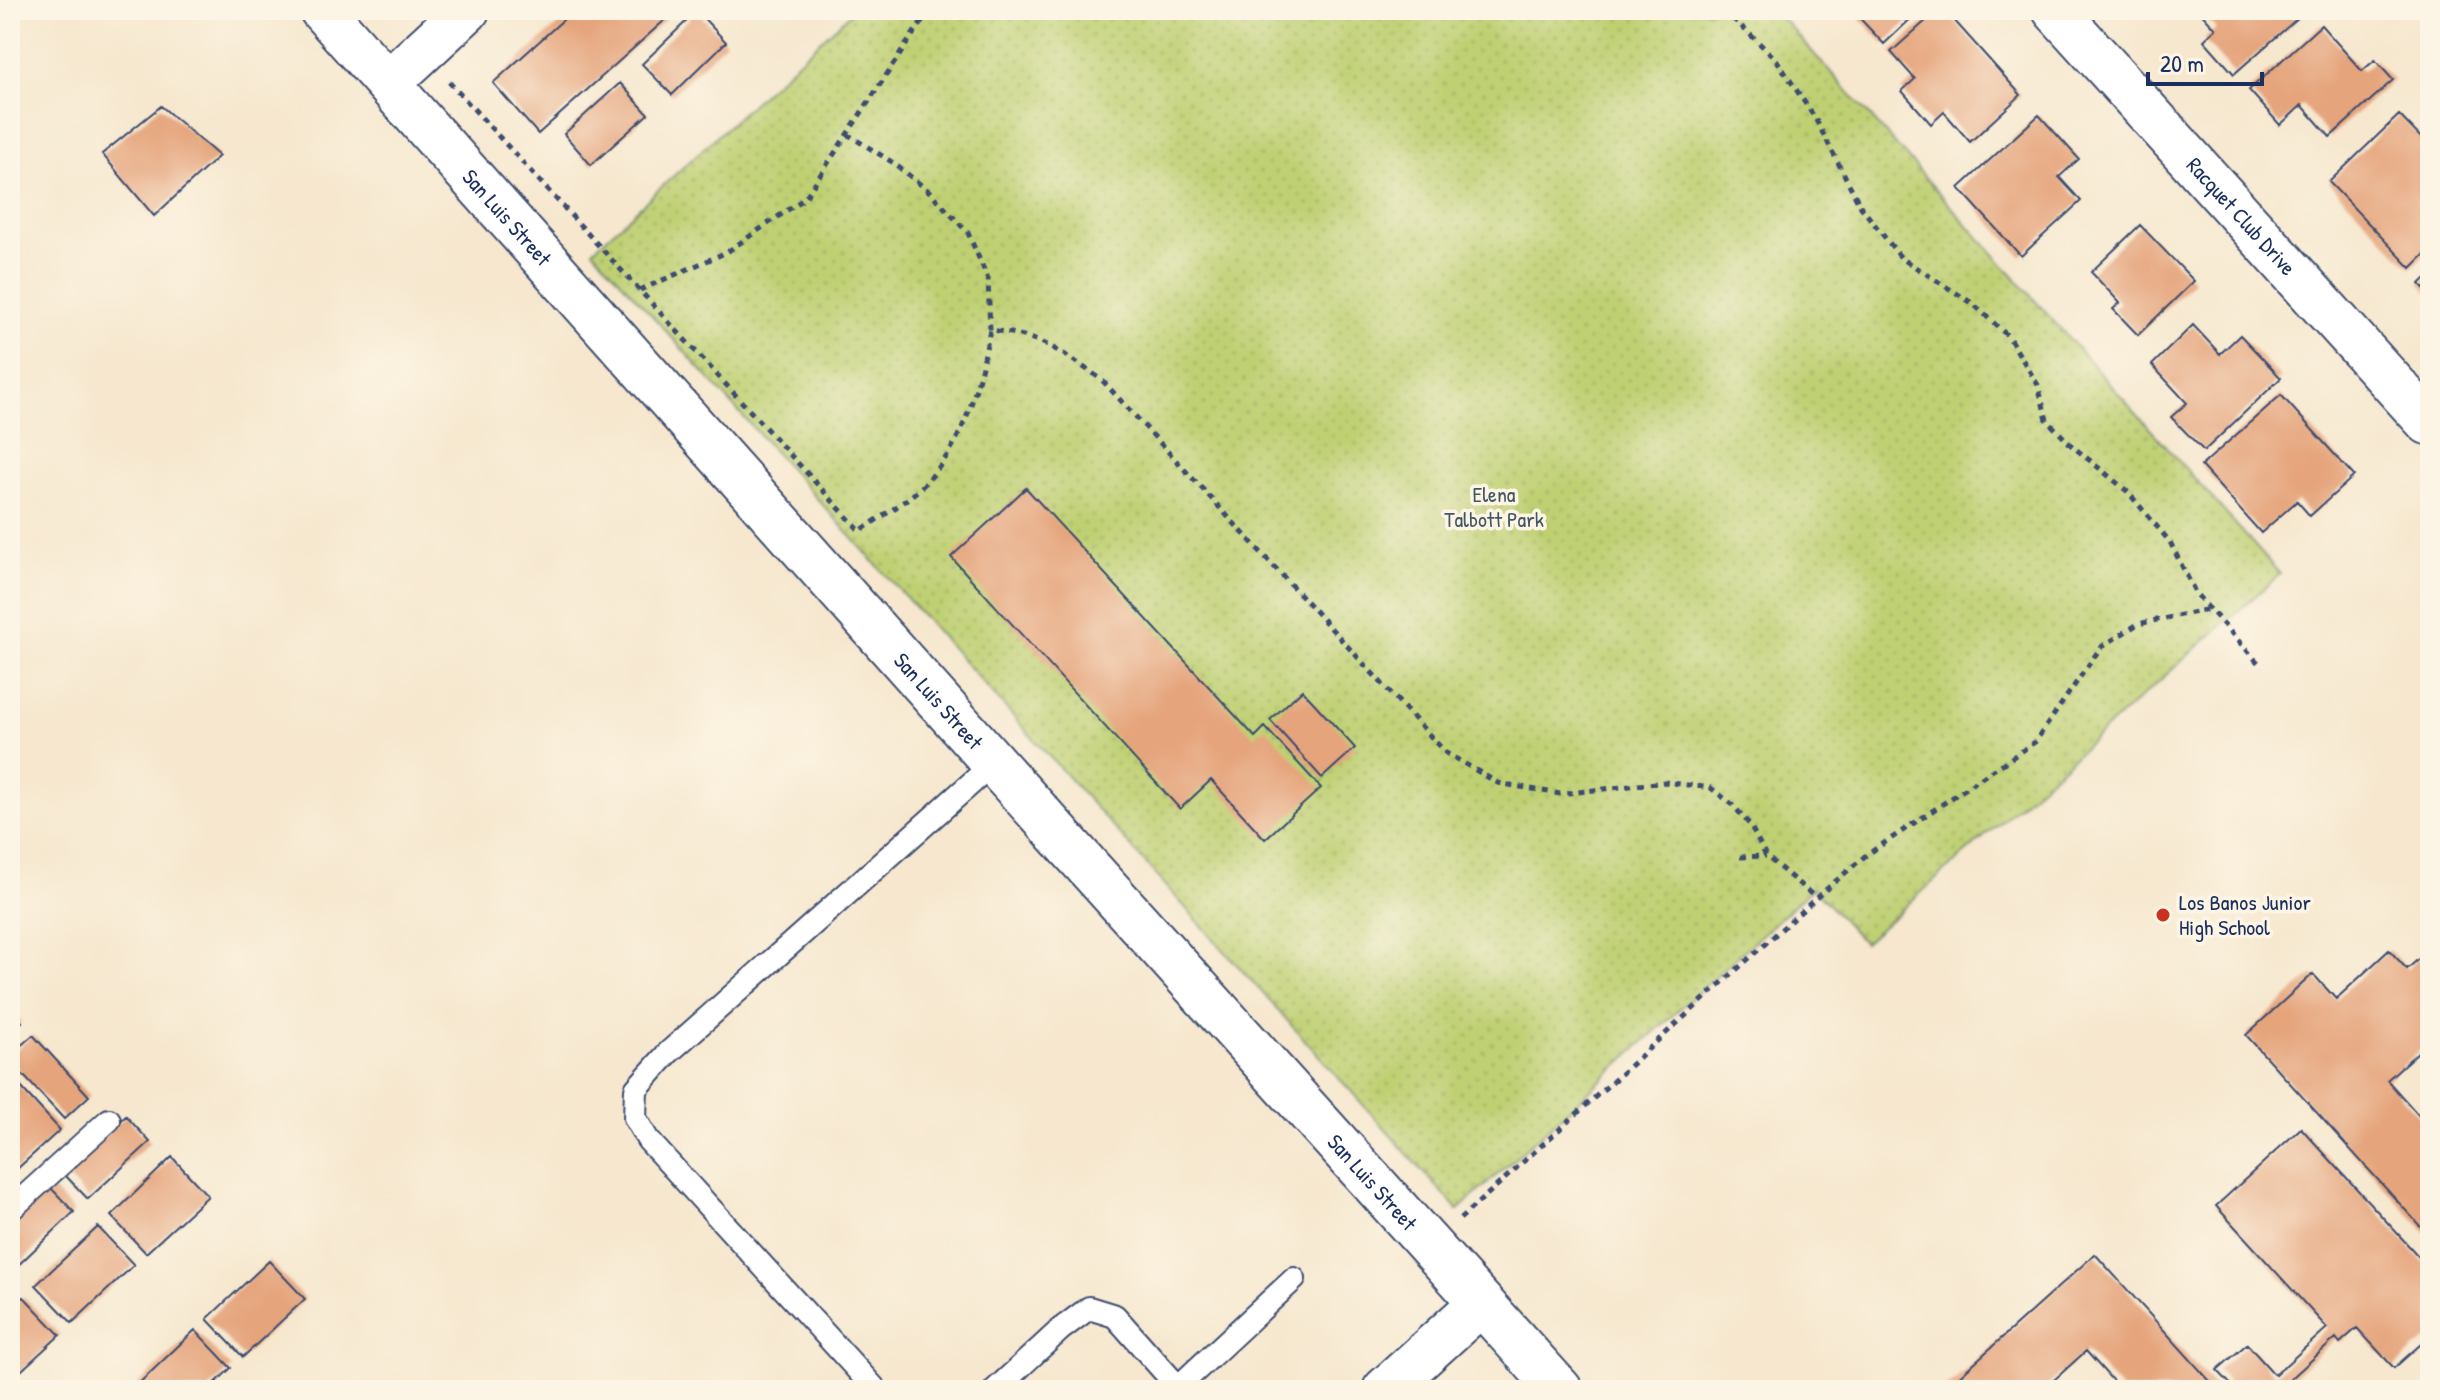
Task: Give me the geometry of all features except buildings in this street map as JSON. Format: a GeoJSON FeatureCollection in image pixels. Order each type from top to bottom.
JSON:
{"type":"FeatureCollection","features":[{"type":"Feature","properties":{"kind":"street","name":"San Luis Street"},"geometry":{"type":"LineString","coordinates":[[322,10],[994,763],[1560,1390]]}},
{"type":"Feature","properties":{"kind":"street"},"geometry":{"type":"LineString","coordinates":[[388,83],[467,10]]}},
{"type":"Feature","properties":{"kind":"street","name":"Racquet Club Drive"},"geometry":{"type":"LineString","coordinates":[[2055,10],[2428,422]]}},
{"type":"Feature","properties":{"kind":"street"},"geometry":{"type":"LineString","coordinates":[[1385,1390],[1481,1303]]}},
{"type":"Feature","properties":{"kind":"lane"},"geometry":{"type":"LineString","coordinates":[[876,1390],[648,1140],[635,1118],[636,1089],[668,1053],[994,763]]}},
{"type":"Feature","properties":{"kind":"lane"},"geometry":{"type":"LineString","coordinates":[[10,1210],[109,1120]]}},
{"type":"Feature","properties":{"kind":"lane"},"geometry":{"type":"LineString","coordinates":[[995,1390],[1061,1329],[1089,1308],[1115,1316],[1178,1389],[1294,1279]]}},
{"type":"Feature","properties":{"kind":"path"},"geometry":{"type":"LineString","coordinates":[[640,290],[727,252],[805,198],[932,10]]}},
{"type":"Feature","properties":{"kind":"path"},"geometry":{"type":"LineString","coordinates":[[1728,11],[1776,59],[1815,118],[1861,207],[1901,258],[1972,303],[2008,336],[2038,385],[2047,420],[2071,445],[2127,491],[2170,542],[2196,594],[2262,667]]}},
{"type":"Feature","properties":{"kind":"path"},"geometry":{"type":"LineString","coordinates":[[422,52],[860,531],[929,480],[953,448],[976,393],[990,330],[988,279],[968,233],[930,192],[892,162],[847,134]]}},
{"type":"Feature","properties":{"kind":"path"},"geometry":{"type":"LineString","coordinates":[[990,330],[1015,332],[1052,345],[1101,379],[1446,753],[1498,783],[1560,794],[1665,782],[1711,788],[1732,804],[1750,825],[1766,856],[1816,898]]}},
{"type":"Feature","properties":{"kind":"path"},"geometry":{"type":"LineString","coordinates":[[1430,1246],[1865,856],[2035,742],[2101,647],[2138,624],[2210,609]]}},
{"type":"Feature","properties":{"kind":"path"},"geometry":{"type":"LineString","coordinates":[[1740,857],[1766,856]]}},
{"type":"Feature","properties":{"kind":"green space","name":"Elena Talbott Park"},"geometry":{"type":"Polygon","coordinates":[[[854,10],[1775,10],[2280,574],[1864,943],[1813,888],[1458,1210],[593,250],[854,10]]]}},
{"type":"Feature","properties":{"kind":"place","name":"Los Banos Junior High School"},"geometry":{"type":"Point","coordinates":[2163,915]}}]}
